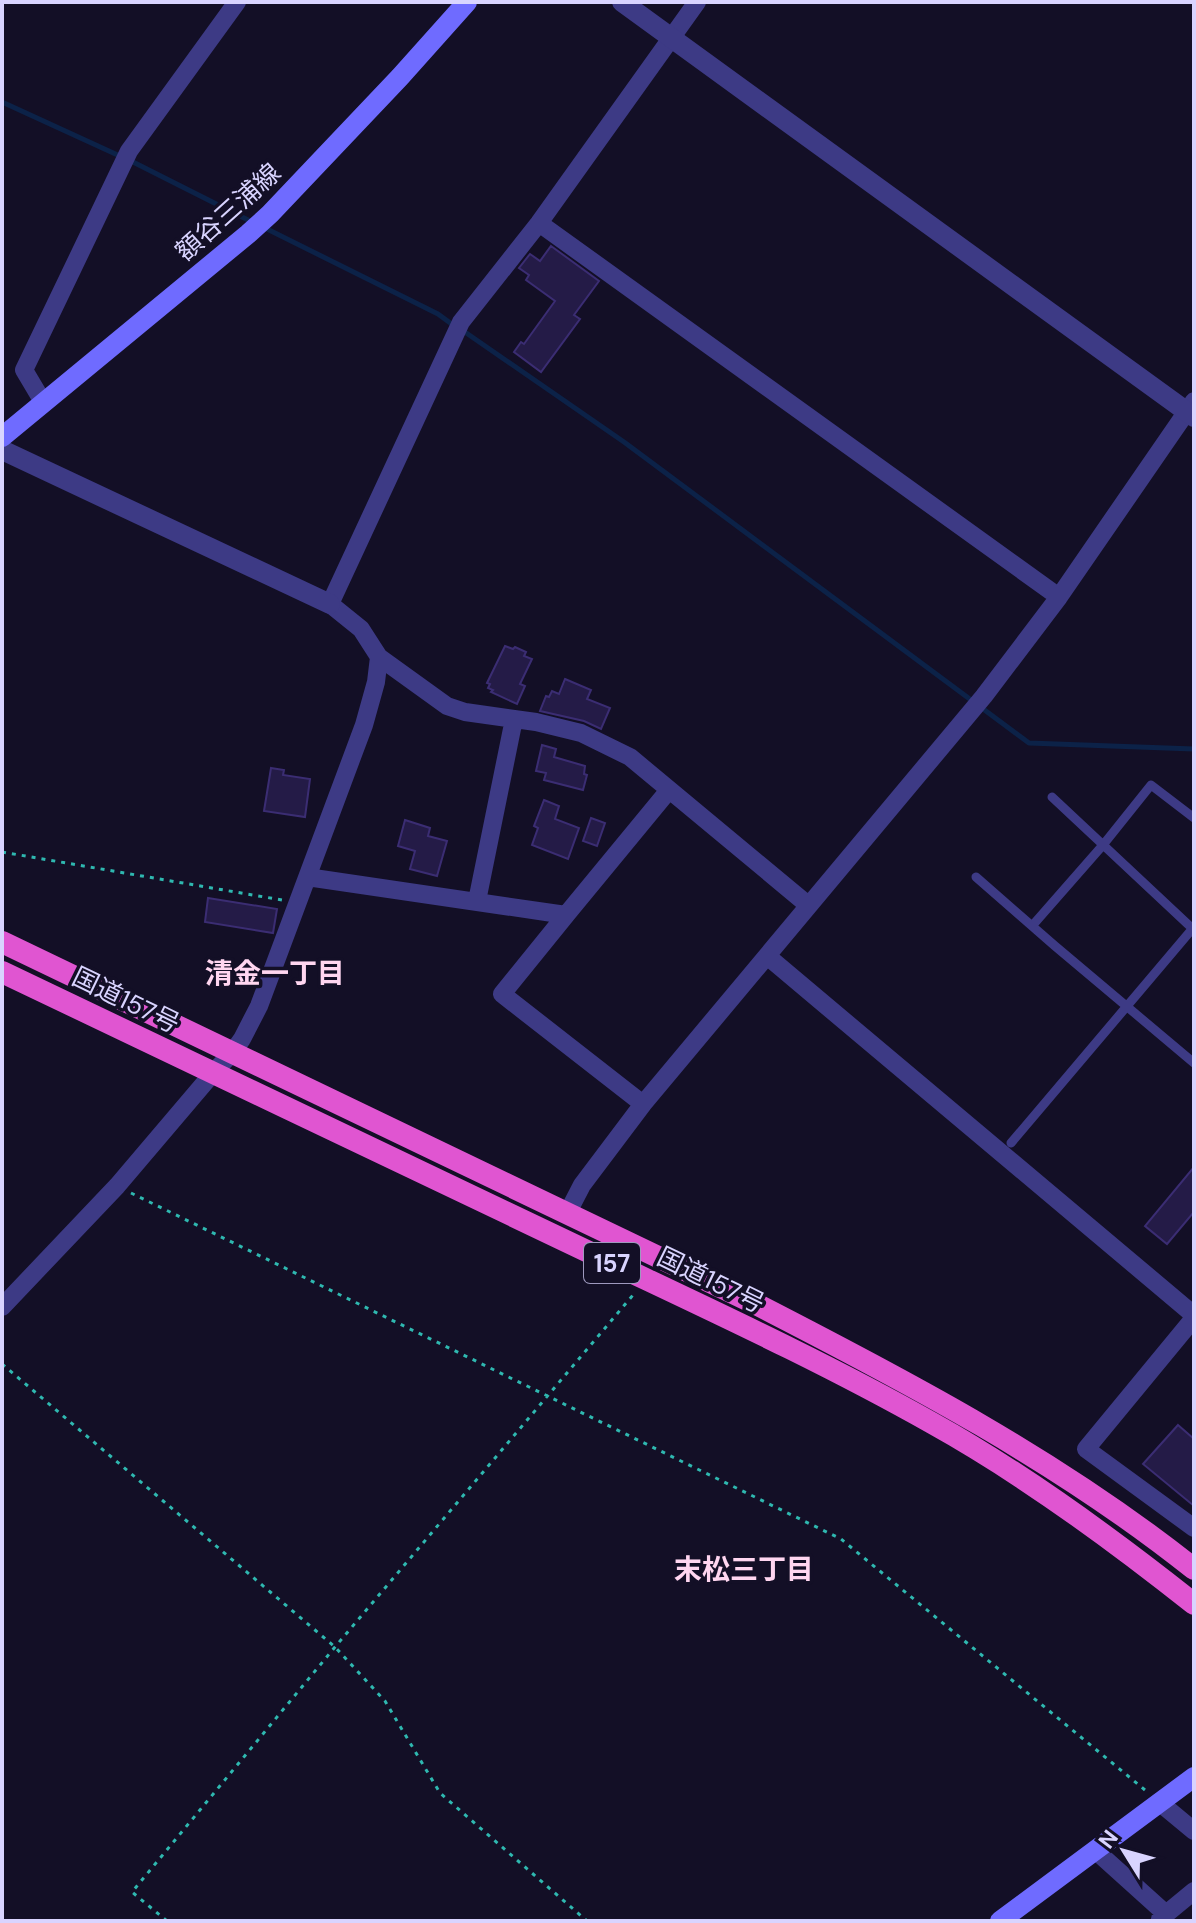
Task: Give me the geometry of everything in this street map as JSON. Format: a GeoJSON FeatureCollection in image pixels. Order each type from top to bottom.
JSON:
{"type":"FeatureCollection","features":[{"type":"Feature","properties":{"kind":"highway","name":"国道157号"},"geometry":{"type":"LineString","coordinates":[[2,942],[756,1304],[942,1402],[1023,1449],[1155,1538],[1194,1569]]}},
{"type":"Feature","properties":{"kind":"highway","name":"国道157号"},"geometry":{"type":"LineString","coordinates":[[2,972],[802,1355],[934,1424],[1080,1518],[1194,1604]]}},
{"type":"Feature","properties":{"kind":"main road","name":"額谷三浦線"},"geometry":{"type":"LineString","coordinates":[[2,437],[270,214],[467,2]]}},
{"type":"Feature","properties":{"kind":"main road"},"geometry":{"type":"LineString","coordinates":[[1000,1921],[1194,1777]]}},
{"type":"Feature","properties":{"kind":"street"},"geometry":{"type":"LineString","coordinates":[[43,402],[24,370],[125,160],[237,2]]}},
{"type":"Feature","properties":{"kind":"street"},"geometry":{"type":"LineString","coordinates":[[567,1214],[582,1185],[643,1104],[984,696],[1059,597],[1191,409],[622,2]]}},
{"type":"Feature","properties":{"kind":"street"},"geometry":{"type":"LineString","coordinates":[[330,604],[458,330],[539,223],[697,2]]}},
{"type":"Feature","properties":{"kind":"street"},"geometry":{"type":"LineString","coordinates":[[539,223],[1059,597]]}},
{"type":"Feature","properties":{"kind":"street"},"geometry":{"type":"LineString","coordinates":[[2,450],[330,604],[361,629],[379,657],[447,706],[581,733],[630,757],[808,905]]}},
{"type":"Feature","properties":{"kind":"street"},"geometry":{"type":"LineString","coordinates":[[2,1307],[117,1186],[242,1039],[259,1006],[364,725],[376,682],[379,657]]}},
{"type":"Feature","properties":{"kind":"street"},"geometry":{"type":"LineString","coordinates":[[477,901],[514,719]]}},
{"type":"Feature","properties":{"kind":"street"},"geometry":{"type":"LineString","coordinates":[[643,1104],[502,994],[669,790]]}},
{"type":"Feature","properties":{"kind":"street"},"geometry":{"type":"LineString","coordinates":[[307,877],[566,915]]}},
{"type":"Feature","properties":{"kind":"street"},"geometry":{"type":"LineString","coordinates":[[767,956],[1194,1316],[1086,1449],[1194,1528]]}},
{"type":"Feature","properties":{"kind":"street"},"geometry":{"type":"LineString","coordinates":[[1159,1802],[1194,1831]]}},
{"type":"Feature","properties":{"kind":"street"},"geometry":{"type":"LineString","coordinates":[[1095,1850],[1162,1918],[1194,1891]]}},
{"type":"Feature","properties":{"kind":"lane"},"geometry":{"type":"LineString","coordinates":[[1032,926],[1151,785],[1194,818]]}},
{"type":"Feature","properties":{"kind":"lane"},"geometry":{"type":"LineString","coordinates":[[1011,1143],[1194,929],[1052,797]]}},
{"type":"Feature","properties":{"kind":"lane"},"geometry":{"type":"LineString","coordinates":[[976,877],[1194,1063]]}},
{"type":"Feature","properties":{"kind":"path"},"geometry":{"type":"LineString","coordinates":[[2,852],[297,903]]}},
{"type":"Feature","properties":{"kind":"path"},"geometry":{"type":"LineString","coordinates":[[117,1186],[841,1539],[1159,1802]]}},
{"type":"Feature","properties":{"kind":"path"},"geometry":{"type":"LineString","coordinates":[[167,1921],[132,1892],[646,1280]]}},
{"type":"Feature","properties":{"kind":"path"},"geometry":{"type":"LineString","coordinates":[[2,1364],[335,1647],[385,1701],[440,1793],[587,1921]]}},
{"type":"Feature","properties":{"kind":"building"},"geometry":{"type":"Polygon","coordinates":[[[551,246],[599,281],[574,315],[580,319],[541,372],[514,352],[521,342],[524,344],[555,301],[526,280],[529,275],[519,268],[530,254],[540,261],[551,246]]]}},
{"type":"Feature","properties":{"kind":"building"},"geometry":{"type":"Polygon","coordinates":[[[505,646],[526,652],[524,656],[532,659],[520,684],[525,686],[517,704],[488,688],[490,684],[487,683],[505,646]]]}},
{"type":"Feature","properties":{"kind":"building"},"geometry":{"type":"Polygon","coordinates":[[[565,679],[591,690],[587,699],[610,708],[601,729],[584,721],[540,711],[546,696],[549,697],[552,691],[559,694],[565,679]]]}},
{"type":"Feature","properties":{"kind":"building"},"geometry":{"type":"Polygon","coordinates":[[[542,745],[556,749],[554,757],[585,766],[584,774],[587,775],[583,790],[544,780],[546,773],[536,771],[542,745]]]}},
{"type":"Feature","properties":{"kind":"building"},"geometry":{"type":"Polygon","coordinates":[[[271,768],[284,770],[283,775],[310,779],[305,817],[264,811],[271,768]]]}},
{"type":"Feature","properties":{"kind":"building"},"geometry":{"type":"Polygon","coordinates":[[[544,800],[559,806],[555,819],[579,828],[568,859],[532,845],[538,828],[534,826],[544,800]]]}},
{"type":"Feature","properties":{"kind":"building"},"geometry":{"type":"Polygon","coordinates":[[[591,818],[605,823],[597,846],[583,841],[591,818]]]}},
{"type":"Feature","properties":{"kind":"building"},"geometry":{"type":"Polygon","coordinates":[[[405,820],[430,828],[428,836],[447,841],[437,876],[410,869],[415,851],[398,846],[405,820]]]}},
{"type":"Feature","properties":{"kind":"building"},"geometry":{"type":"Polygon","coordinates":[[[208,898],[277,909],[273,933],[205,922],[208,898]]]}},
{"type":"Feature","properties":{"kind":"building"},"geometry":{"type":"Polygon","coordinates":[[[1194,1167],[1194,1212],[1167,1244],[1145,1226],[1194,1167]]]}},
{"type":"Feature","properties":{"kind":"building"},"geometry":{"type":"Polygon","coordinates":[[[1178,1425],[1194,1439],[1194,1506],[1143,1464],[1178,1425]]]}},
{"type":"Feature","properties":{"kind":"waterway"},"geometry":{"type":"LineString","coordinates":[[2,102],[122,157]]}},
{"type":"Feature","properties":{"kind":"waterway"},"geometry":{"type":"LineString","coordinates":[[131,161],[254,223]]}},
{"type":"Feature","properties":{"kind":"waterway"},"geometry":{"type":"LineString","coordinates":[[263,227],[438,314],[453,325]]}},
{"type":"Feature","properties":{"kind":"waterway"},"geometry":{"type":"LineString","coordinates":[[462,330],[624,442],[1029,743],[1194,749]]}},
{"type":"Feature","properties":{"kind":"district","name":"清金一丁目"},"geometry":{"type":"Point","coordinates":[275,973]}},
{"type":"Feature","properties":{"kind":"district","name":"末松三丁目"},"geometry":{"type":"Point","coordinates":[744,1569]}}]}
